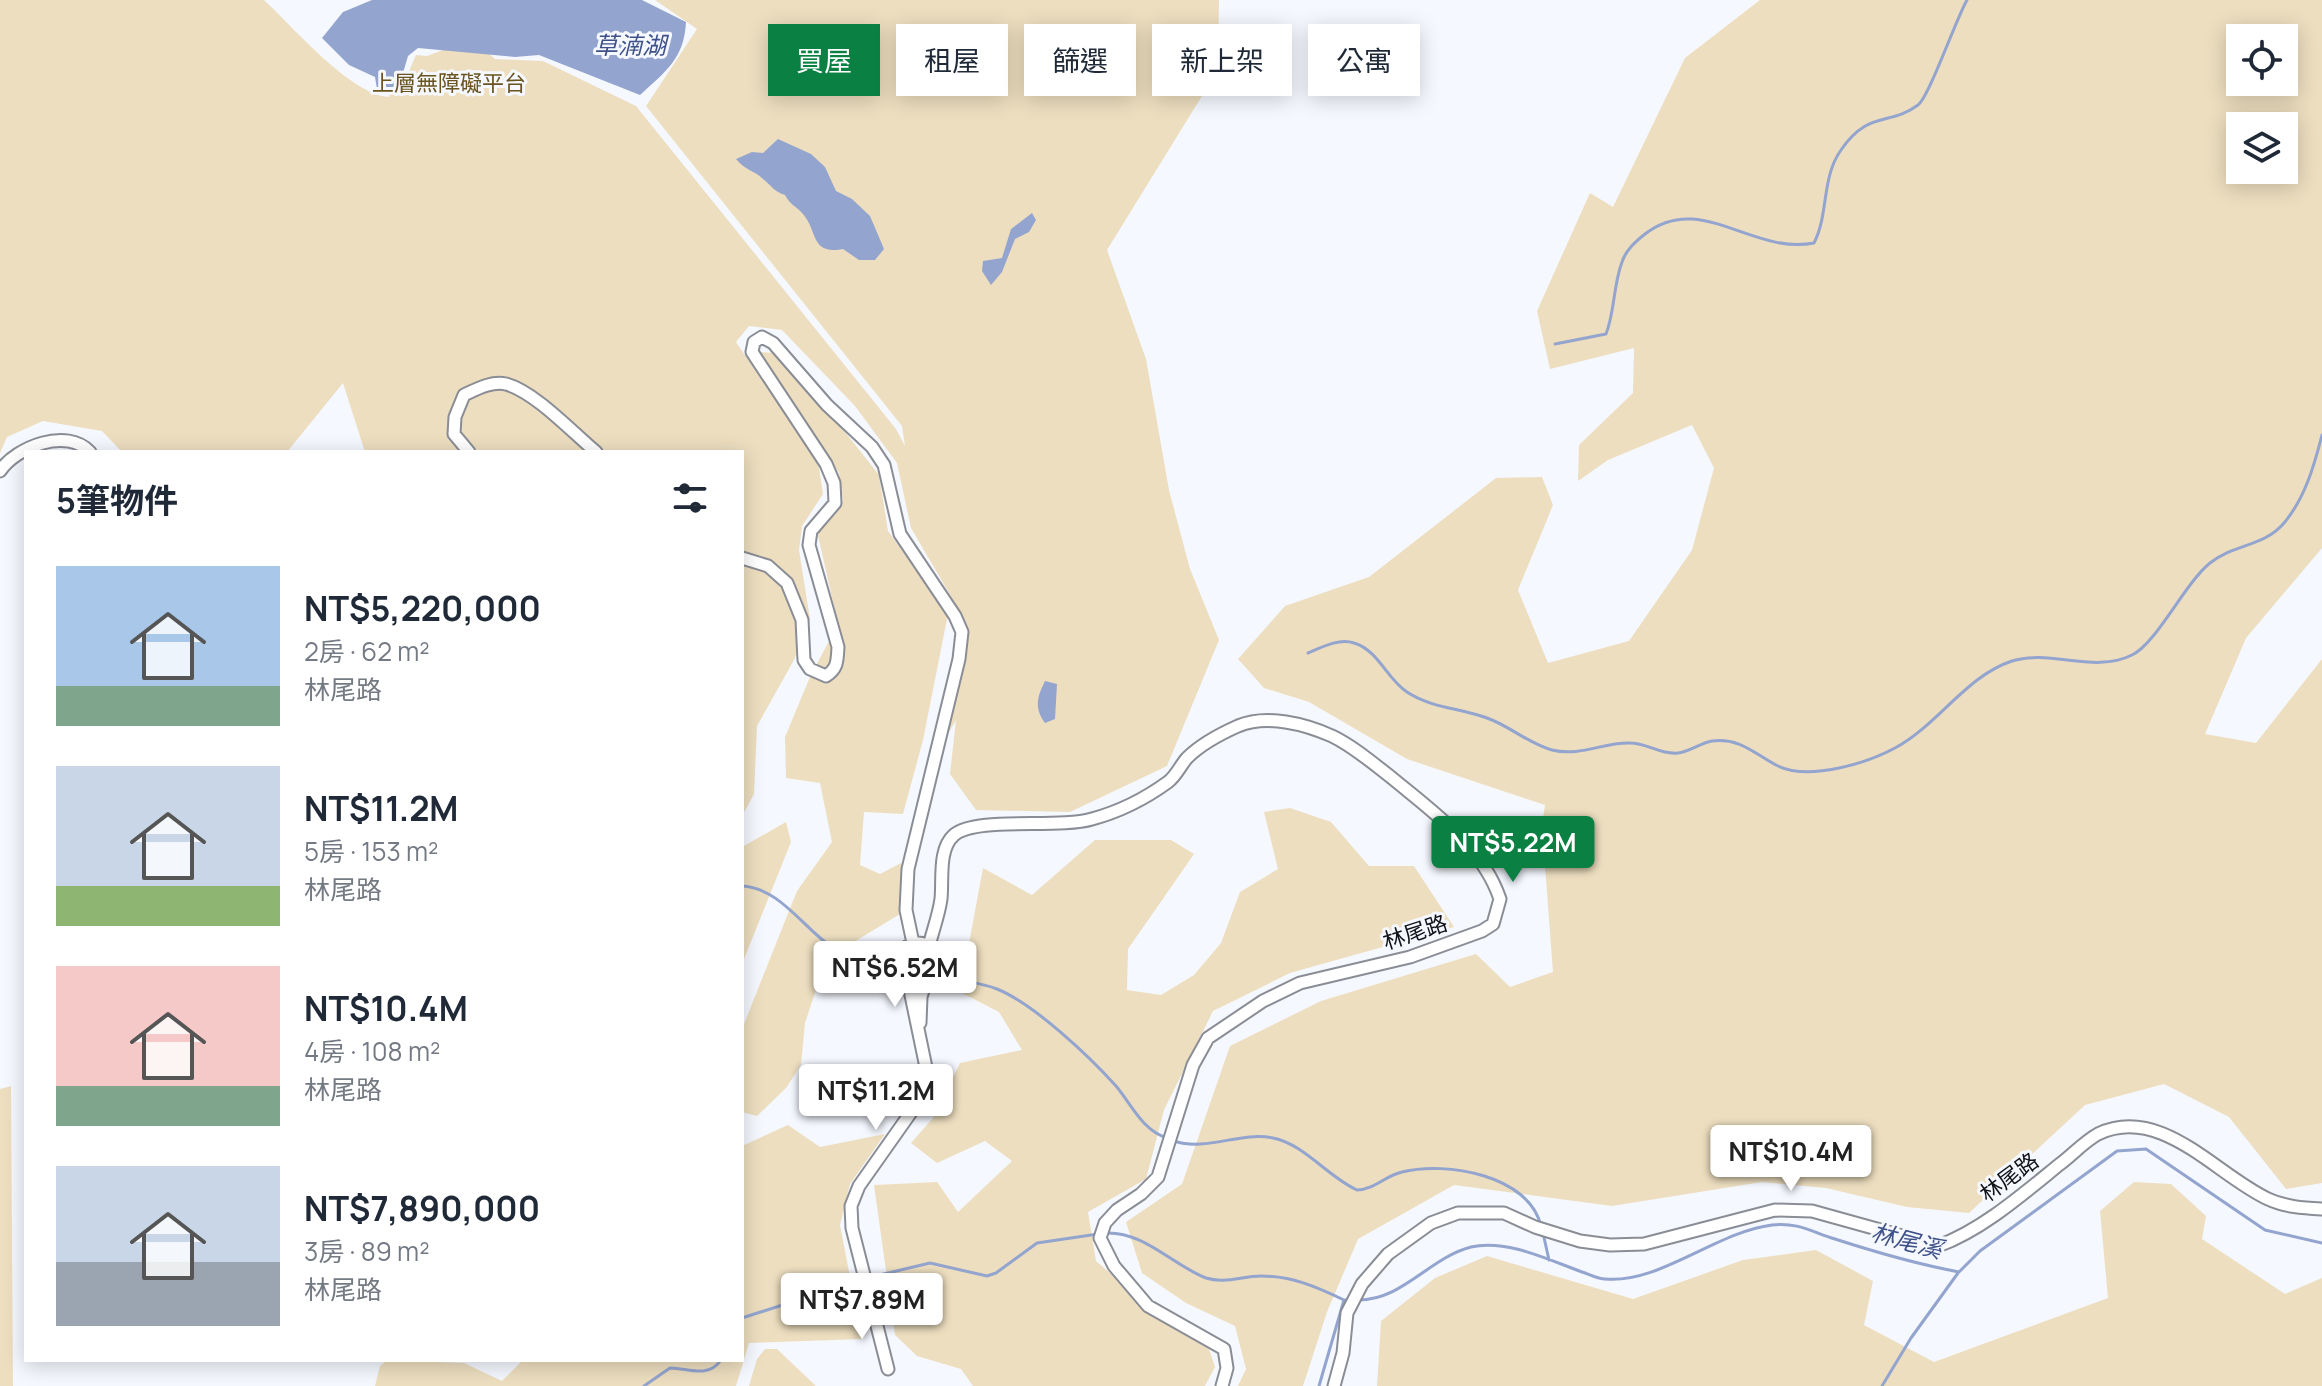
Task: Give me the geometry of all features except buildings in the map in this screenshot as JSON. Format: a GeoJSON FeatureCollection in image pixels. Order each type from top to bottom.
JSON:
{"type":"FeatureCollection","features":[{"type":"Feature","properties":{"kind":"street"},"geometry":{"type":"LineString","coordinates":[[744,559],[768,566],[787,583],[802,620],[804,660],[816,673],[826,676],[834,671],[838,647],[809,545],[811,531],[835,503],[834,483],[826,464],[752,352],[754,342],[762,337],[773,343],[827,405],[872,447],[884,465],[900,534],[955,616],[962,632],[959,659],[908,869],[906,910],[913,943]]}},
{"type":"Feature","properties":{"kind":"street"},"geometry":{"type":"LineString","coordinates":[[467,450],[454,434],[455,417],[464,395],[495,383],[507,384],[529,396],[594,450]]}},
{"type":"Feature","properties":{"kind":"street"},"geometry":{"type":"LineString","coordinates":[[0,471],[17,452],[43,442],[70,442],[88,450]]}},
{"type":"Feature","properties":{"kind":"street","name":"林尾路"},"geometry":{"type":"LineString","coordinates":[[929,946],[941,901],[944,855],[953,836],[971,827],[1053,826],[1128,806],[1170,780],[1188,758],[1211,740],[1241,725],[1260,720],[1295,724],[1334,737],[1447,823],[1484,868],[1500,899],[1493,924],[1482,931],[1410,957],[1300,983],[1250,1009],[1208,1038],[1193,1065],[1158,1177],[1105,1223],[1100,1238],[1128,1286],[1148,1306],[1224,1349],[1227,1368],[1222,1386]]}},
{"type":"Feature","properties":{"kind":"street"},"geometry":{"type":"LineString","coordinates":[[913,943],[929,946],[937,962],[927,977],[921,997],[920,1031]]}},
{"type":"Feature","properties":{"kind":"street"},"geometry":{"type":"LineString","coordinates":[[888,1369],[869,1303],[852,1228],[851,1206],[859,1186],[926,1091],[928,1077],[920,1031],[907,976],[901,966],[901,955],[913,943]]}},
{"type":"Feature","properties":{"kind":"street"},"geometry":{"type":"LineString","coordinates":[[907,976],[917,979],[927,977]]}},
{"type":"Feature","properties":{"kind":"street","name":"林尾路"},"geometry":{"type":"LineString","coordinates":[[1334,1386],[1343,1353],[1347,1313],[1362,1284],[1388,1254],[1431,1223],[1458,1213],[1504,1213],[1535,1227],[1580,1241],[1610,1245],[1644,1244],[1775,1210],[1812,1211],[1938,1246],[2005,1206],[2097,1134],[2126,1126],[2165,1134],[2268,1199],[2296,1207],[2322,1209]]}},
{"type":"Feature","properties":{"kind":"green space","name":"上層無障礙平台"},"geometry":{"type":"Polygon","coordinates":[[[0,0],[264,0],[340,73],[374,93],[389,97],[390,89],[407,76],[416,55],[427,56],[465,42],[485,50],[495,59],[543,61],[636,106],[896,429],[905,446],[902,426],[646,106],[697,29],[655,0],[1219,0],[1219,24],[1152,24],[1152,96],[1202,96],[1107,250],[1146,359],[1169,490],[1190,569],[1219,640],[1167,766],[1070,812],[976,810],[950,774],[956,720],[945,739],[963,617],[911,528],[897,463],[855,406],[782,330],[749,326],[736,342],[818,462],[823,494],[802,526],[799,550],[810,619],[794,660],[757,726],[754,794],[744,812],[744,450],[364,450],[343,383],[289,450],[120,450],[102,431],[43,421],[7,437],[0,453],[0,0]]]}},
{"type":"Feature","properties":{"kind":"green space"},"geometry":{"type":"Polygon","coordinates":[[[1760,0],[2322,0],[2322,548],[2246,638],[2205,734],[2256,743],[2322,659],[2322,1183],[2286,1189],[2229,1117],[2164,1084],[2085,1105],[1969,1213],[1907,1207],[1826,1188],[1762,1182],[1612,1206],[1454,1185],[1358,1239],[1327,1312],[1303,1386],[1238,1386],[1246,1369],[1235,1326],[1186,1303],[1142,1273],[1126,1222],[1182,1184],[1230,1046],[1321,1001],[1476,954],[1510,987],[1553,972],[1542,826],[1545,805],[1407,759],[1309,702],[1264,688],[1238,659],[1285,606],[1369,577],[1496,478],[1542,477],[1553,505],[1518,590],[1548,663],[1629,641],[1692,550],[1714,468],[1692,425],[1608,460],[1578,481],[1579,445],[1633,393],[1634,348],[1550,369],[1537,311],[1590,193],[1613,207],[1685,58],[1760,0]]]}},
{"type":"Feature","properties":{"kind":"green space"},"geometry":{"type":"Polygon","coordinates":[[[759,352],[776,353],[816,395],[879,475],[888,531],[948,614],[923,740],[903,814],[864,812],[860,865],[880,874],[901,863],[900,914],[826,959],[805,1023],[801,1065],[786,1088],[757,1116],[744,1113],[744,1024],[797,891],[832,842],[820,783],[786,778],[785,737],[810,677],[838,624],[817,531],[843,500],[839,473],[759,352]]]}},
{"type":"Feature","properties":{"kind":"green space"},"geometry":{"type":"Polygon","coordinates":[[[1290,808],[1331,822],[1369,866],[1414,866],[1454,927],[1290,973],[1213,1011],[1164,1110],[1146,1179],[1088,1212],[1096,1261],[1170,1325],[1209,1349],[1215,1367],[1205,1386],[973,1386],[961,1369],[917,1356],[895,1335],[874,1185],[937,1182],[958,1212],[1012,1161],[985,1141],[937,1163],[911,1143],[933,1118],[960,1063],[1022,1050],[999,1012],[960,992],[983,868],[1032,895],[1095,840],[1171,840],[1194,854],[1128,949],[1127,990],[1161,995],[1194,975],[1221,943],[1240,892],[1278,869],[1264,812],[1290,808]]]}},
{"type":"Feature","properties":{"kind":"green space"},"geometry":{"type":"Polygon","coordinates":[[[786,822],[791,842],[744,959],[744,846],[786,822]]]}},
{"type":"Feature","properties":{"kind":"green space"},"geometry":{"type":"Polygon","coordinates":[[[11,1086],[13,1386],[0,1386],[0,1089],[11,1086]]]}},
{"type":"Feature","properties":{"kind":"green space"},"geometry":{"type":"Polygon","coordinates":[[[788,1125],[820,1147],[885,1134],[850,1184],[840,1225],[862,1339],[749,1343],[744,1360],[744,1145],[788,1125]]]}},
{"type":"Feature","properties":{"kind":"green space"},"geometry":{"type":"Polygon","coordinates":[[[2134,1182],[2171,1184],[2206,1216],[2202,1239],[2285,1294],[2322,1278],[2322,1386],[1377,1386],[1381,1321],[1435,1278],[1487,1256],[1633,1299],[1743,1260],[1816,1250],[1873,1281],[1864,1325],[1934,1362],[2108,1298],[2100,1211],[2134,1182]]]}},
{"type":"Feature","properties":{"kind":"green space"},"geometry":{"type":"Polygon","coordinates":[[[765,1349],[777,1349],[816,1386],[749,1386],[757,1359],[765,1349]]]}},
{"type":"Feature","properties":{"kind":"green space"},"geometry":{"type":"Polygon","coordinates":[[[385,1362],[464,1363],[502,1381],[521,1362],[743,1362],[736,1386],[375,1386],[380,1366],[385,1362]]]}},
{"type":"Feature","properties":{"kind":"water","name":"草湳湖"},"geometry":{"type":"Polygon","coordinates":[[[372,0],[642,0],[686,22],[685,35],[672,63],[640,95],[539,55],[515,57],[418,48],[408,56],[398,90],[377,89],[375,77],[349,65],[322,38],[343,12],[372,0]]]}},
{"type":"Feature","properties":{"kind":"water"},"geometry":{"type":"Polygon","coordinates":[[[778,139],[811,154],[825,167],[836,191],[852,199],[870,216],[884,249],[875,260],[859,260],[843,249],[832,250],[820,245],[808,221],[785,195],[736,159],[752,152],[763,153],[778,139]]]}},
{"type":"Feature","properties":{"kind":"water"},"geometry":{"type":"Polygon","coordinates":[[[1032,213],[1036,220],[1029,232],[1015,239],[1002,272],[991,285],[982,271],[983,261],[1002,258],[1011,229],[1032,213]]]}},
{"type":"Feature","properties":{"kind":"water"},"geometry":{"type":"Polygon","coordinates":[[[1045,681],[1057,684],[1055,719],[1045,723],[1038,702],[1045,681]]]}},
{"type":"Feature","properties":{"kind":"waterway"},"geometry":{"type":"LineString","coordinates":[[1555,344],[1606,334],[1624,258],[1641,237],[1666,223],[1686,219],[1706,221],[1769,241],[1814,243],[1822,220],[1830,172],[1841,150],[1860,129],[1918,105],[1929,88],[1967,0]]}},
{"type":"Feature","properties":{"kind":"waterway"},"geometry":{"type":"LineString","coordinates":[[1308,653],[1337,642],[1354,643],[1370,652],[1400,686],[1416,697],[1487,718],[1552,750],[1572,752],[1630,743],[1678,753],[1722,740],[1739,744],[1791,770],[1806,772],[1838,768],[1895,748],[1925,727],[1980,678],[2012,661],[2042,658],[2103,662],[2118,660],[2141,649],[2210,563],[2228,552],[2267,537],[2284,523],[2303,492],[2322,435]]}},
{"type":"Feature","properties":{"kind":"waterway"},"geometry":{"type":"LineString","coordinates":[[744,886],[756,888],[780,901],[822,940],[844,954],[876,967],[923,976]]}},
{"type":"Feature","properties":{"kind":"waterway"},"geometry":{"type":"LineString","coordinates":[[930,977],[989,986],[1027,1006],[1091,1060],[1144,1123],[1167,1138]]}},
{"type":"Feature","properties":{"kind":"waterway"},"geometry":{"type":"LineString","coordinates":[[1174,1141],[1199,1144],[1248,1137],[1273,1138],[1295,1147],[1357,1190],[1390,1176],[1420,1169],[1462,1171],[1484,1176],[1520,1194],[1533,1209],[1541,1226]]}},
{"type":"Feature","properties":{"kind":"waterway","name":"林尾溪"},"geometry":{"type":"LineString","coordinates":[[1358,1300],[1389,1293],[1456,1252],[1471,1247],[1513,1248],[1599,1278],[1626,1278],[1667,1266],[1730,1237],[1781,1224],[1959,1272],[1980,1251],[2117,1151],[2146,1149],[2265,1230],[2322,1243]]}},
{"type":"Feature","properties":{"kind":"waterway"},"geometry":{"type":"LineString","coordinates":[[1105,1233],[1132,1237],[1206,1278],[1283,1278],[1344,1300]]}},
{"type":"Feature","properties":{"kind":"waterway"},"geometry":{"type":"LineString","coordinates":[[1543,1233],[1549,1260]]}},
{"type":"Feature","properties":{"kind":"waterway"},"geometry":{"type":"LineString","coordinates":[[867,1278],[930,1263],[987,1276],[996,1273],[1037,1243],[1098,1234]]}},
{"type":"Feature","properties":{"kind":"waterway"},"geometry":{"type":"LineString","coordinates":[[1882,1386],[1911,1338],[1958,1273]]}},
{"type":"Feature","properties":{"kind":"waterway"},"geometry":{"type":"LineString","coordinates":[[744,1317],[860,1280]]}},
{"type":"Feature","properties":{"kind":"waterway","name":"林尾溪"},"geometry":{"type":"LineString","coordinates":[[1319,1386],[1344,1300],[1350,1300]]}},
{"type":"Feature","properties":{"kind":"waterway"},"geometry":{"type":"LineString","coordinates":[[644,1386],[670,1368],[704,1371],[719,1362]]}}]}
